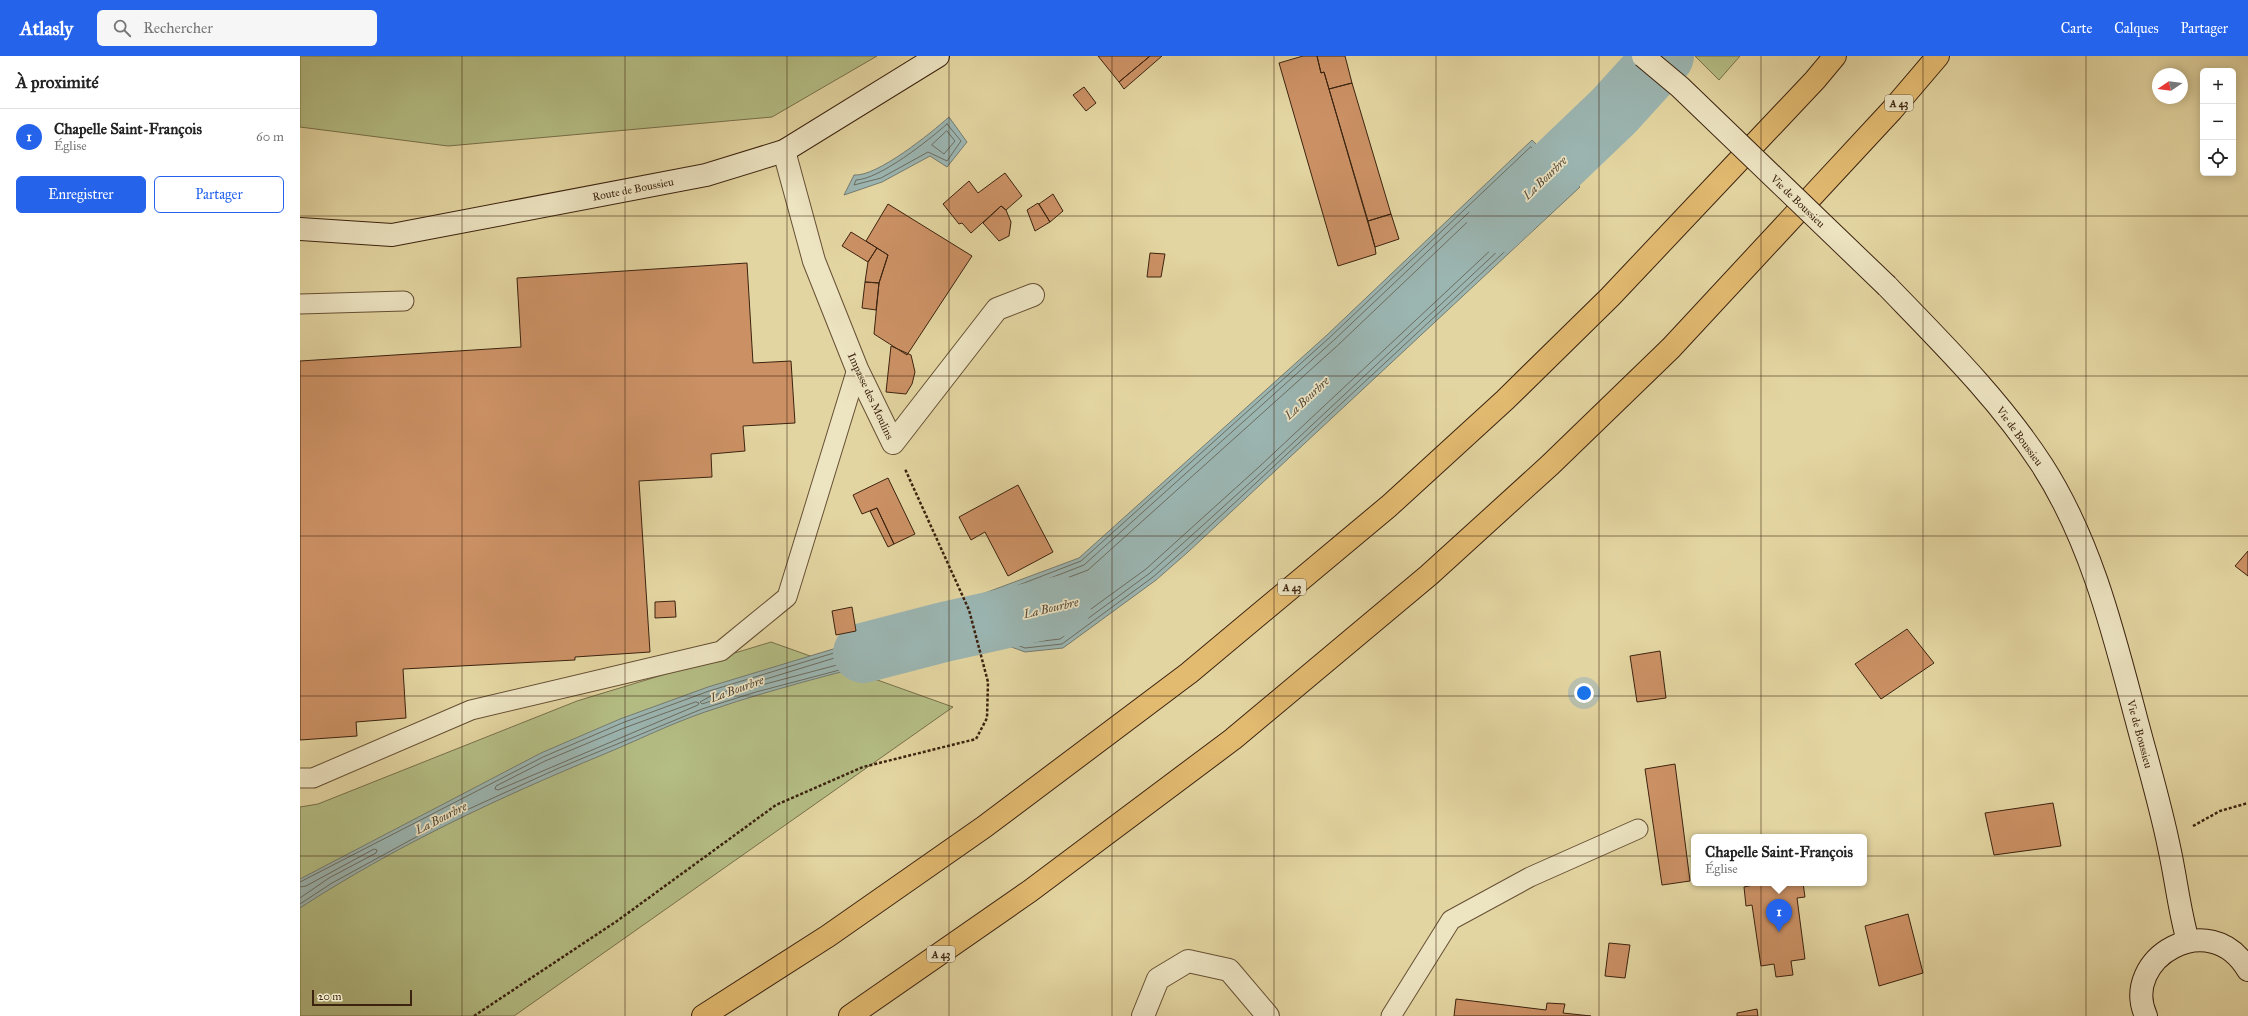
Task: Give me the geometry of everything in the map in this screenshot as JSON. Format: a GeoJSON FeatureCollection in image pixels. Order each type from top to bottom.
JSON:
{"type":"FeatureCollection","features":[{"type":"Feature","properties":{"kind":"highway","name":"A 43"},"geometry":{"type":"LineString","coordinates":[[703,1016],[828,936],[984,828],[1189,673],[1389,506],[1505,400],[1610,297],[1815,80],[1835,56]]}},
{"type":"Feature","properties":{"kind":"highway","name":"A 43"},"geometry":{"type":"LineString","coordinates":[[850,1016],[1030,891],[1220,749],[1429,575],[1550,465],[1671,348],[1892,110],[1938,56]]}},
{"type":"Feature","properties":{"kind":"street","name":"Route de Boussieu"},"geometry":{"type":"LineString","coordinates":[[300,229],[392,235],[706,175],[784,151],[938,56]]}},
{"type":"Feature","properties":{"kind":"street","name":"Vie de Boussieu"},"geometry":{"type":"LineString","coordinates":[[1643,56],[1680,87],[1887,286],[2006,415],[2043,466],[2074,524],[2095,576],[2118,651],[2169,847],[2182,922],[2188,941]]}},
{"type":"Feature","properties":{"kind":"street","name":"Impasse des Moulins"},"geometry":{"type":"LineString","coordinates":[[784,151],[814,261],[857,369],[893,443],[997,309],[1033,295]]}},
{"type":"Feature","properties":{"kind":"street"},"geometry":{"type":"LineString","coordinates":[[2146,1016],[2143,1009],[2143,987],[2151,966],[2167,950],[2188,941],[2208,941],[2227,948],[2242,960],[2248,970]]}},
{"type":"Feature","properties":{"kind":"street"},"geometry":{"type":"LineString","coordinates":[[1143,1016],[1158,979],[1188,962],[1229,970],[1268,1016]]}},
{"type":"Feature","properties":{"kind":"lane"},"geometry":{"type":"LineString","coordinates":[[300,304],[404,301]]}},
{"type":"Feature","properties":{"kind":"lane"},"geometry":{"type":"LineString","coordinates":[[300,778],[313,778],[471,710],[721,651],[787,596],[857,369]]}},
{"type":"Feature","properties":{"kind":"lane"},"geometry":{"type":"LineString","coordinates":[[1391,1016],[1451,920],[1530,877],[1638,829]]}},
{"type":"Feature","properties":{"kind":"path"},"geometry":{"type":"LineString","coordinates":[[474,1016],[617,921],[776,805],[863,767],[976,739],[987,718],[988,682],[969,610],[893,443]]}},
{"type":"Feature","properties":{"kind":"path"},"geometry":{"type":"LineString","coordinates":[[2169,847],[2184,830],[2220,811],[2248,802]]}},
{"type":"Feature","properties":{"kind":"green space"},"geometry":{"type":"Polygon","coordinates":[[[300,56],[877,56],[772,117],[448,146],[300,127],[300,56]]]}},
{"type":"Feature","properties":{"kind":"green space"},"geometry":{"type":"Polygon","coordinates":[[[1695,56],[1740,56],[1719,80],[1695,56]]]}},
{"type":"Feature","properties":{"kind":"green space"},"geometry":{"type":"Polygon","coordinates":[[[771,642],[953,707],[514,1016],[300,1016],[300,807],[318,804],[577,701],[771,642]]]}},
{"type":"Feature","properties":{"kind":"water"},"geometry":{"type":"Polygon","coordinates":[[[949,117],[967,142],[947,167],[930,156],[882,182],[844,195],[854,175],[864,174],[889,162],[917,143],[949,117]]]}},
{"type":"Feature","properties":{"kind":"water"},"geometry":{"type":"Polygon","coordinates":[[[1532,140],[1580,187],[1188,552],[1156,580],[1063,648],[1025,652],[984,637],[974,597],[1079,558],[1327,335],[1532,140]]]}},
{"type":"Feature","properties":{"kind":"water"},"geometry":{"type":"Polygon","coordinates":[[[955,612],[944,632],[963,642],[769,692],[705,712],[679,722],[524,788],[448,824],[336,885],[300,908],[300,879],[541,753],[620,719],[708,687],[955,612]]]}},
{"type":"Feature","properties":{"kind":"building"},"geometry":{"type":"Polygon","coordinates":[[[1098,56],[1150,56],[1119,82],[1098,56]]]}},
{"type":"Feature","properties":{"kind":"building"},"geometry":{"type":"Polygon","coordinates":[[[1150,56],[1162,56],[1124,89],[1119,82],[1150,56]]]}},
{"type":"Feature","properties":{"kind":"building"},"geometry":{"type":"Polygon","coordinates":[[[1303,56],[1317,56],[1321,73],[1324,72],[1375,247],[1376,254],[1338,266],[1279,63],[1303,56]]]}},
{"type":"Feature","properties":{"kind":"building"},"geometry":{"type":"Polygon","coordinates":[[[1317,56],[1345,56],[1352,83],[1329,89],[1324,72],[1321,73],[1317,56]]]}},
{"type":"Feature","properties":{"kind":"building"},"geometry":{"type":"Polygon","coordinates":[[[1352,83],[1391,214],[1368,221],[1329,89],[1352,83]]]}},
{"type":"Feature","properties":{"kind":"building"},"geometry":{"type":"Polygon","coordinates":[[[1084,87],[1096,103],[1086,111],[1073,95],[1084,87]]]}},
{"type":"Feature","properties":{"kind":"building"},"geometry":{"type":"Polygon","coordinates":[[[1005,173],[1022,196],[1006,210],[1001,206],[971,233],[962,223],[959,224],[943,204],[969,181],[978,193],[1005,173]]]}},
{"type":"Feature","properties":{"kind":"building"},"geometry":{"type":"Polygon","coordinates":[[[1053,194],[1063,211],[1050,222],[1039,204],[1053,194]]]}},
{"type":"Feature","properties":{"kind":"building"},"geometry":{"type":"Polygon","coordinates":[[[1038,203],[1050,222],[1035,231],[1027,210],[1038,203]]]}},
{"type":"Feature","properties":{"kind":"building"},"geometry":{"type":"Polygon","coordinates":[[[888,204],[972,256],[907,355],[874,334],[879,283],[888,255],[866,241],[888,204]]]}},
{"type":"Feature","properties":{"kind":"building"},"geometry":{"type":"Polygon","coordinates":[[[1001,206],[1006,210],[1011,222],[1009,236],[999,241],[983,223],[1001,206]]]}},
{"type":"Feature","properties":{"kind":"building"},"geometry":{"type":"Polygon","coordinates":[[[1391,214],[1399,239],[1375,247],[1368,221],[1391,214]]]}},
{"type":"Feature","properties":{"kind":"building"},"geometry":{"type":"Polygon","coordinates":[[[851,232],[877,248],[868,262],[842,246],[851,232]]]}},
{"type":"Feature","properties":{"kind":"building"},"geometry":{"type":"Polygon","coordinates":[[[877,248],[888,255],[879,283],[865,282],[868,262],[877,248]]]}},
{"type":"Feature","properties":{"kind":"building"},"geometry":{"type":"Polygon","coordinates":[[[1150,253],[1165,254],[1161,277],[1147,277],[1150,253]]]}},
{"type":"Feature","properties":{"kind":"building"},"geometry":{"type":"Polygon","coordinates":[[[747,263],[753,363],[791,361],[795,423],[743,426],[745,451],[711,454],[712,477],[639,481],[650,652],[575,657],[575,660],[403,669],[406,718],[356,722],[357,736],[300,740],[300,361],[521,347],[517,278],[747,263]]]}},
{"type":"Feature","properties":{"kind":"building"},"geometry":{"type":"Polygon","coordinates":[[[865,282],[879,283],[876,310],[862,308],[865,282]]]}},
{"type":"Feature","properties":{"kind":"building"},"geometry":{"type":"Polygon","coordinates":[[[891,346],[911,355],[915,372],[912,384],[906,394],[886,392],[891,346]]]}},
{"type":"Feature","properties":{"kind":"building"},"geometry":{"type":"Polygon","coordinates":[[[888,478],[915,534],[894,544],[877,508],[862,514],[853,495],[888,478]]]}},
{"type":"Feature","properties":{"kind":"building"},"geometry":{"type":"Polygon","coordinates":[[[1018,485],[1053,552],[1008,576],[985,532],[971,540],[959,517],[1018,485]]]}},
{"type":"Feature","properties":{"kind":"building"},"geometry":{"type":"Polygon","coordinates":[[[877,508],[894,544],[888,547],[870,511],[877,508]]]}},
{"type":"Feature","properties":{"kind":"building"},"geometry":{"type":"Polygon","coordinates":[[[2248,551],[2248,576],[2235,566],[2248,551]]]}},
{"type":"Feature","properties":{"kind":"building"},"geometry":{"type":"Polygon","coordinates":[[[675,601],[676,617],[655,618],[655,602],[675,601]]]}},
{"type":"Feature","properties":{"kind":"building"},"geometry":{"type":"Polygon","coordinates":[[[852,607],[856,631],[836,635],[832,611],[852,607]]]}},
{"type":"Feature","properties":{"kind":"building"},"geometry":{"type":"Polygon","coordinates":[[[1907,629],[1934,663],[1881,699],[1855,664],[1907,629]]]}},
{"type":"Feature","properties":{"kind":"building"},"geometry":{"type":"Polygon","coordinates":[[[1660,651],[1666,698],[1637,702],[1630,656],[1660,651]]]}},
{"type":"Feature","properties":{"kind":"building"},"geometry":{"type":"Polygon","coordinates":[[[1675,764],[1690,881],[1662,885],[1645,769],[1675,764]]]}},
{"type":"Feature","properties":{"kind":"building"},"geometry":{"type":"Polygon","coordinates":[[[2053,803],[2061,846],[1994,855],[1985,813],[2053,803]]]}},
{"type":"Feature","properties":{"kind":"building"},"geometry":{"type":"Polygon","coordinates":[[[1803,886],[1805,897],[1797,898],[1805,959],[1791,961],[1793,975],[1776,977],[1774,964],[1761,966],[1752,905],[1746,906],[1744,887],[1803,886]]]}},
{"type":"Feature","properties":{"kind":"building"},"geometry":{"type":"Polygon","coordinates":[[[1908,914],[1923,973],[1879,986],[1865,926],[1908,914]]]}},
{"type":"Feature","properties":{"kind":"building"},"geometry":{"type":"Polygon","coordinates":[[[1609,943],[1630,945],[1625,978],[1605,976],[1609,943]]]}},
{"type":"Feature","properties":{"kind":"building"},"geometry":{"type":"Polygon","coordinates":[[[1456,999],[1546,1010],[1547,1003],[1565,1004],[1563,1013],[1591,1016],[1454,1016],[1456,999]]]}},
{"type":"Feature","properties":{"kind":"building"},"geometry":{"type":"Polygon","coordinates":[[[1757,1009],[1758,1016],[1737,1016],[1737,1013],[1757,1009]]]}},
{"type":"Feature","properties":{"kind":"waterway","name":"La Bourbre"},"geometry":{"type":"LineString","coordinates":[[1497,223],[1614,111],[1664,56]]}},
{"type":"Feature","properties":{"kind":"waterway","name":"La Bourbre"},"geometry":{"type":"LineString","coordinates":[[863,653],[944,632],[1061,606]]}},
{"type":"Feature","properties":{"kind":"place","name":"Chapelle Saint-François"},"geometry":{"type":"Point","coordinates":[1779,932]}}]}
